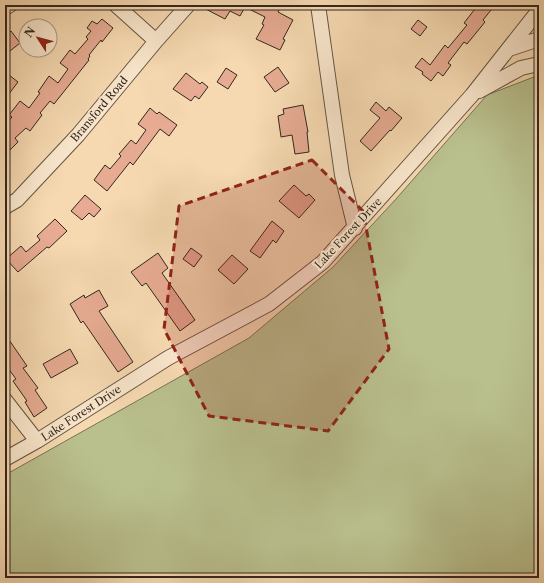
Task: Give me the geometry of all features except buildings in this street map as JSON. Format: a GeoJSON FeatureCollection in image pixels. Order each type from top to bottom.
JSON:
{"type":"FeatureCollection","features":[{"type":"Feature","properties":{"kind":"street"},"geometry":{"type":"LineString","coordinates":[[5,8],[10,5]]}},
{"type":"Feature","properties":{"kind":"street"},"geometry":{"type":"LineString","coordinates":[[116,5],[156,41]]}},
{"type":"Feature","properties":{"kind":"street","name":"Bransford Road"},"geometry":{"type":"LineString","coordinates":[[5,207],[16,200],[78,135],[188,5]]}},
{"type":"Feature","properties":{"kind":"street"},"geometry":{"type":"LineString","coordinates":[[318,5],[342,175],[355,228]]}},
{"type":"Feature","properties":{"kind":"street","name":"Lake Forest Drive"},"geometry":{"type":"LineString","coordinates":[[5,459],[37,441],[168,358],[269,304],[323,262],[355,228],[472,95],[539,10]]}},
{"type":"Feature","properties":{"kind":"street"},"geometry":{"type":"LineString","coordinates":[[509,49],[539,39]]}},
{"type":"Feature","properties":{"kind":"street"},"geometry":{"type":"LineString","coordinates":[[472,95],[521,68],[539,64]]}},
{"type":"Feature","properties":{"kind":"street"},"geometry":{"type":"LineString","coordinates":[[5,400],[37,441]]}},
{"type":"Feature","properties":{"kind":"highlighted area"},"geometry":{"type":"Polygon","coordinates":[[[312,160],[363,211],[389,349],[328,431],[209,416],[164,329],[179,206],[312,160]]]}},
{"type":"Feature","properties":{"kind":"green space"},"geometry":{"type":"Polygon","coordinates":[[[539,75],[539,578],[5,578],[5,475],[249,338],[333,267],[396,199],[487,95],[539,75]]]}}]}
